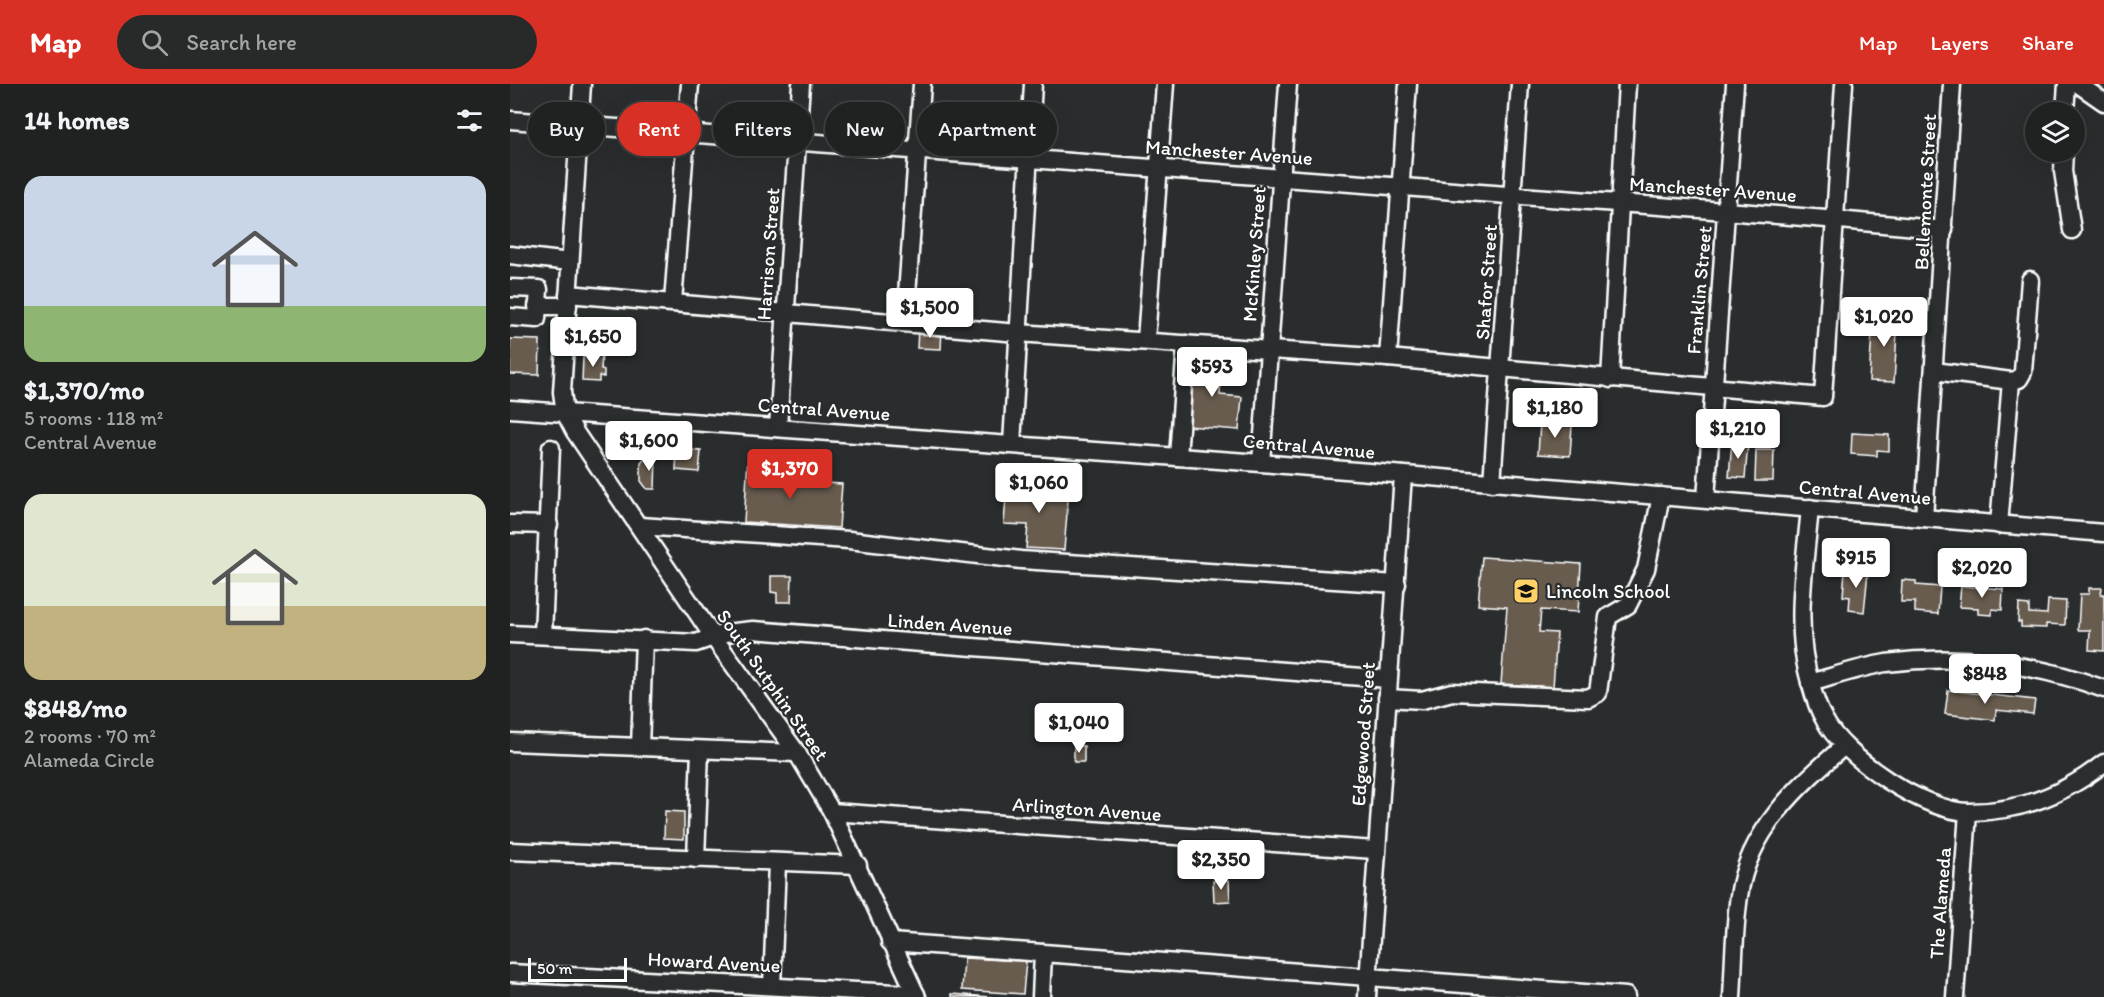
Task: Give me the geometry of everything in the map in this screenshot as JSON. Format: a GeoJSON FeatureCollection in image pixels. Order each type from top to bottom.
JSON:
{"type":"FeatureCollection","features":[{"type":"Feature","properties":{"kind":"street"},"geometry":{"type":"LineString","coordinates":[[581,102],[582,84]]}},
{"type":"Feature","properties":{"kind":"street"},"geometry":{"type":"LineString","coordinates":[[689,102],[690,84]]}},
{"type":"Feature","properties":{"kind":"street","name":"Harrison Street"},"geometry":{"type":"LineString","coordinates":[[800,102],[801,84]]}},
{"type":"Feature","properties":{"kind":"street"},"geometry":{"type":"LineString","coordinates":[[921,102],[922,84]]}},
{"type":"Feature","properties":{"kind":"street"},"geometry":{"type":"LineString","coordinates":[[1012,444],[1033,84]]}},
{"type":"Feature","properties":{"kind":"street"},"geometry":{"type":"LineString","coordinates":[[1146,340],[1165,84]]}},
{"type":"Feature","properties":{"kind":"street","name":"McKinley Street"},"geometry":{"type":"LineString","coordinates":[[1261,463],[1288,84]]}},
{"type":"Feature","properties":{"kind":"street"},"geometry":{"type":"LineString","coordinates":[[1388,358],[1408,84]]}},
{"type":"Feature","properties":{"kind":"street","name":"Shafor Street"},"geometry":{"type":"LineString","coordinates":[[1492,483],[1520,84]]}},
{"type":"Feature","properties":{"kind":"street"},"geometry":{"type":"LineString","coordinates":[[1610,379],[1627,84]]}},
{"type":"Feature","properties":{"kind":"street","name":"Franklin Street"},"geometry":{"type":"LineString","coordinates":[[1706,499],[1734,84]]}},
{"type":"Feature","properties":{"kind":"street"},"geometry":{"type":"LineString","coordinates":[[537,306],[568,300],[673,302],[1018,333],[1388,358],[1823,397],[1833,219],[1844,84]]}},
{"type":"Feature","properties":{"kind":"street","name":"Bellemonte Street"},"geometry":{"type":"LineString","coordinates":[[1924,518],[1952,84]]}},
{"type":"Feature","properties":{"kind":"street"},"geometry":{"type":"LineString","coordinates":[[2066,102],[2067,84]]}},
{"type":"Feature","properties":{"kind":"street"},"geometry":{"type":"LineString","coordinates":[[2078,84],[2104,102]]}},
{"type":"Feature","properties":{"kind":"street","name":"Manchester Avenue"},"geometry":{"type":"LineString","coordinates":[[510,120],[528,121]]}},
{"type":"Feature","properties":{"kind":"street","name":"Manchester Avenue"},"geometry":{"type":"LineString","coordinates":[[813,142],[917,150]]}},
{"type":"Feature","properties":{"kind":"street"},"geometry":{"type":"LineString","coordinates":[[565,413],[562,393],[577,156]]}},
{"type":"Feature","properties":{"kind":"street"},"geometry":{"type":"LineString","coordinates":[[673,302],[684,156]]}},
{"type":"Feature","properties":{"kind":"street","name":"Harrison Street"},"geometry":{"type":"LineString","coordinates":[[778,427],[796,156]]}},
{"type":"Feature","properties":{"kind":"street"},"geometry":{"type":"LineString","coordinates":[[904,323],[918,156]]}},
{"type":"Feature","properties":{"kind":"street","name":"Manchester Avenue"},"geometry":{"type":"LineString","coordinates":[[1011,156],[1159,169],[1281,175],[1401,187],[1833,219],[1944,230]]}},
{"type":"Feature","properties":{"kind":"street"},"geometry":{"type":"LineString","coordinates":[[2063,162],[2072,230]]}},
{"type":"Feature","properties":{"kind":"street"},"geometry":{"type":"LineString","coordinates":[[510,255],[570,262]]}},
{"type":"Feature","properties":{"kind":"street"},"geometry":{"type":"LineString","coordinates":[[1934,371],[2011,381],[2019,379],[2023,372],[2030,280]]}},
{"type":"Feature","properties":{"kind":"street"},"geometry":{"type":"LineString","coordinates":[[510,288],[539,289],[537,319],[510,316]]}},
{"type":"Feature","properties":{"kind":"street"},"geometry":{"type":"LineString","coordinates":[[1178,457],[1186,344]]}},
{"type":"Feature","properties":{"kind":"street"},"geometry":{"type":"LineString","coordinates":[[1999,525],[2011,381]]}},
{"type":"Feature","properties":{"kind":"street","name":"Central Avenue"},"geometry":{"type":"LineString","coordinates":[[510,409],[1261,463],[2104,533]]}},
{"type":"Feature","properties":{"kind":"street","name":"South Sutphin Street"},"geometry":{"type":"LineString","coordinates":[[565,413],[575,432],[714,638],[797,753],[832,812],[858,865],[890,942],[917,995]]}},
{"type":"Feature","properties":{"kind":"street"},"geometry":{"type":"LineString","coordinates":[[543,635],[551,448]]}},
{"type":"Feature","properties":{"kind":"street","name":"Edgewood Street"},"geometry":{"type":"LineString","coordinates":[[1367,997],[1397,584],[1402,475]]}},
{"type":"Feature","properties":{"kind":"street"},"geometry":{"type":"LineString","coordinates":[[1387,698],[1422,700],[1452,692],[1588,698],[1598,693],[1608,617],[1628,605],[1646,569],[1661,496]]}},
{"type":"Feature","properties":{"kind":"street"},"geometry":{"type":"LineString","coordinates":[[1810,508],[1803,606],[1803,640],[1810,683],[1824,720],[1845,746],[1884,780],[1927,801],[1968,812],[2042,800],[2085,778],[2104,764]]}},
{"type":"Feature","properties":{"kind":"street"},"geometry":{"type":"LineString","coordinates":[[510,524],[549,525]]}},
{"type":"Feature","properties":{"kind":"street"},"geometry":{"type":"LineString","coordinates":[[640,526],[849,540],[1021,560],[1397,584]]}},
{"type":"Feature","properties":{"kind":"street","name":"Linden Avenue"},"geometry":{"type":"LineString","coordinates":[[510,634],[696,643],[725,633],[753,630],[1389,679]]}},
{"type":"Feature","properties":{"kind":"street"},"geometry":{"type":"LineString","coordinates":[[640,747],[644,639]]}},
{"type":"Feature","properties":{"kind":"street"},"geometry":{"type":"LineString","coordinates":[[1810,683],[1885,663],[1943,660],[2007,663],[2064,675],[2104,689]]}},
{"type":"Feature","properties":{"kind":"street"},"geometry":{"type":"LineString","coordinates":[[510,742],[797,753]]}},
{"type":"Feature","properties":{"kind":"street"},"geometry":{"type":"LineString","coordinates":[[1732,997],[1739,894],[1752,850],[1778,809],[1801,783],[1845,746]]}},
{"type":"Feature","properties":{"kind":"street"},"geometry":{"type":"LineString","coordinates":[[696,859],[700,750]]}},
{"type":"Feature","properties":{"kind":"street","name":"Arlington Avenue"},"geometry":{"type":"LineString","coordinates":[[832,812],[1376,850]]}},
{"type":"Feature","properties":{"kind":"street","name":"The Alameda"},"geometry":{"type":"LineString","coordinates":[[1954,997],[1968,812]]}},
{"type":"Feature","properties":{"kind":"street"},"geometry":{"type":"LineString","coordinates":[[510,851],[777,864],[858,865]]}},
{"type":"Feature","properties":{"kind":"street"},"geometry":{"type":"LineString","coordinates":[[772,986],[777,864]]}},
{"type":"Feature","properties":{"kind":"street"},"geometry":{"type":"LineString","coordinates":[[890,942],[1626,996]]}},
{"type":"Feature","properties":{"kind":"street"},"geometry":{"type":"LineString","coordinates":[[1041,997],[1043,953]]}},
{"type":"Feature","properties":{"kind":"street","name":"Howard Avenue"},"geometry":{"type":"LineString","coordinates":[[510,973],[917,995]]}},
{"type":"Feature","properties":{"kind":"building"},"geometry":{"type":"Polygon","coordinates":[[[1873,315],[1898,316],[1894,382],[1869,381],[1873,315]]]}},
{"type":"Feature","properties":{"kind":"building"},"geometry":{"type":"Polygon","coordinates":[[[918,329],[942,329],[941,349],[917,348],[918,329]]]}},
{"type":"Feature","properties":{"kind":"building"},"geometry":{"type":"Polygon","coordinates":[[[510,339],[540,340],[539,375],[510,374],[510,339]]]}},
{"type":"Feature","properties":{"kind":"building"},"geometry":{"type":"Polygon","coordinates":[[[590,352],[602,352],[601,370],[604,370],[604,377],[599,376],[599,382],[582,381],[583,357],[589,357],[590,352]]]}},
{"type":"Feature","properties":{"kind":"building"},"geometry":{"type":"Polygon","coordinates":[[[1193,358],[1222,360],[1220,395],[1242,397],[1239,430],[1188,426],[1193,358]]]}},
{"type":"Feature","properties":{"kind":"building"},"geometry":{"type":"Polygon","coordinates":[[[1540,423],[1572,425],[1570,456],[1538,454],[1540,423]]]}},
{"type":"Feature","properties":{"kind":"building"},"geometry":{"type":"Polygon","coordinates":[[[1852,433],[1889,435],[1889,451],[1877,450],[1877,456],[1851,454],[1852,433]]]}},
{"type":"Feature","properties":{"kind":"building"},"geometry":{"type":"Polygon","coordinates":[[[1732,441],[1748,443],[1745,478],[1729,477],[1732,441]]]}},
{"type":"Feature","properties":{"kind":"building"},"geometry":{"type":"Polygon","coordinates":[[[677,449],[701,451],[699,472],[676,470],[677,449]]]}},
{"type":"Feature","properties":{"kind":"building"},"geometry":{"type":"Polygon","coordinates":[[[1756,450],[1774,450],[1773,481],[1755,481],[1756,450]]]}},
{"type":"Feature","properties":{"kind":"building"},"geometry":{"type":"Polygon","coordinates":[[[647,456],[656,456],[655,489],[647,489],[641,481],[641,463],[647,456]]]}},
{"type":"Feature","properties":{"kind":"building"},"geometry":{"type":"Polygon","coordinates":[[[748,458],[767,460],[766,480],[842,484],[839,528],[744,522],[748,458]]]}},
{"type":"Feature","properties":{"kind":"building"},"geometry":{"type":"Polygon","coordinates":[[[1007,483],[1069,488],[1064,550],[1026,548],[1028,525],[1004,524],[1007,483]]]}},
{"type":"Feature","properties":{"kind":"building"},"geometry":{"type":"Polygon","coordinates":[[[1482,557],[1581,564],[1578,612],[1541,610],[1539,632],[1557,633],[1553,687],[1501,684],[1507,607],[1478,605],[1482,557]]]}},
{"type":"Feature","properties":{"kind":"building"},"geometry":{"type":"Polygon","coordinates":[[[1845,570],[1868,572],[1864,612],[1849,610],[1850,597],[1843,596],[1845,570]]]}},
{"type":"Feature","properties":{"kind":"building"},"geometry":{"type":"Polygon","coordinates":[[[771,576],[792,576],[791,602],[777,602],[777,593],[771,592],[771,576]]]}},
{"type":"Feature","properties":{"kind":"building"},"geometry":{"type":"Polygon","coordinates":[[[1902,580],[1916,581],[1916,585],[1940,587],[1938,614],[1915,612],[1915,602],[1901,602],[1902,580]]]}},
{"type":"Feature","properties":{"kind":"building"},"geometry":{"type":"Polygon","coordinates":[[[1961,586],[2003,589],[2002,610],[1992,609],[1992,615],[1978,614],[1978,608],[1959,607],[1961,586]]]}},
{"type":"Feature","properties":{"kind":"building"},"geometry":{"type":"Polygon","coordinates":[[[2089,588],[2102,588],[2101,594],[2104,594],[2104,651],[2089,650],[2090,630],[2078,630],[2080,594],[2089,594],[2089,588]]]}},
{"type":"Feature","properties":{"kind":"building"},"geometry":{"type":"Polygon","coordinates":[[[2048,600],[2066,601],[2065,625],[2046,624],[2046,628],[2021,627],[2021,622],[2018,622],[2019,604],[2029,605],[2029,613],[2047,614],[2048,600]]]}},
{"type":"Feature","properties":{"kind":"building"},"geometry":{"type":"Polygon","coordinates":[[[1948,690],[2035,700],[2033,714],[1996,710],[1995,720],[1945,714],[1948,690]]]}},
{"type":"Feature","properties":{"kind":"building"},"geometry":{"type":"Polygon","coordinates":[[[1074,745],[1084,746],[1084,762],[1074,762],[1074,745]]]}},
{"type":"Feature","properties":{"kind":"building"},"geometry":{"type":"Polygon","coordinates":[[[665,811],[684,812],[684,839],[664,838],[665,811]]]}},
{"type":"Feature","properties":{"kind":"building"},"geometry":{"type":"Polygon","coordinates":[[[1229,880],[1230,901],[1214,902],[1213,881],[1229,880]]]}},
{"type":"Feature","properties":{"kind":"building"},"geometry":{"type":"Polygon","coordinates":[[[964,958],[1026,961],[1023,994],[962,990],[964,958]]]}},
{"type":"Feature","properties":{"kind":"building"},"geometry":{"type":"Polygon","coordinates":[[[952,994],[991,997],[952,997],[952,994]]]}},
{"type":"Feature","properties":{"kind":"place","name":"Lincoln School"},"geometry":{"type":"Point","coordinates":[1526,591]}}]}
